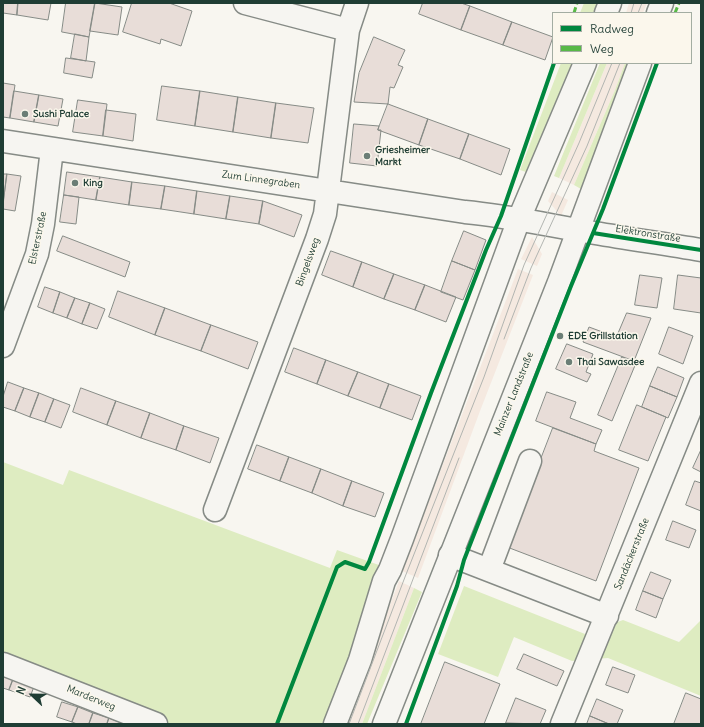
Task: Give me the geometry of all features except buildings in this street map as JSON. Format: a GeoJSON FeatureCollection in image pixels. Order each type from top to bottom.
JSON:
{"type":"FeatureCollection","features":[{"type":"Feature","properties":{"kind":"street"},"geometry":{"type":"LineString","coordinates":[[245,3],[348,30]]}},
{"type":"Feature","properties":{"kind":"street","name":"Bingelsweg"},"geometry":{"type":"LineString","coordinates":[[215,510],[317,239],[325,214],[348,30],[357,3]]}},
{"type":"Feature","properties":{"kind":"street"},"geometry":{"type":"LineString","coordinates":[[335,724],[360,660],[384,582],[402,539],[520,219],[585,64]]}},
{"type":"Feature","properties":{"kind":"street","name":"Mainzer Landstraße"},"geometry":{"type":"LineString","coordinates":[[384,724],[559,282],[577,229],[640,64]]}},
{"type":"Feature","properties":{"kind":"street","name":"Zum Linnegraben"},"geometry":{"type":"LineString","coordinates":[[3,141],[520,219]]}},
{"type":"Feature","properties":{"kind":"street","name":"Elsterstraße"},"geometry":{"type":"LineString","coordinates":[[3,346],[37,254],[43,224],[52,149]]}},
{"type":"Feature","properties":{"kind":"street","name":"Elektronstraße"},"geometry":{"type":"LineString","coordinates":[[520,219],[701,250]]}},
{"type":"Feature","properties":{"kind":"street","name":"Sandäckerstraße"},"geometry":{"type":"LineString","coordinates":[[562,724],[701,383]]}},
{"type":"Feature","properties":{"kind":"street"},"geometry":{"type":"LineString","coordinates":[[489,570],[530,461]]}},
{"type":"Feature","properties":{"kind":"street"},"geometry":{"type":"LineString","coordinates":[[450,555],[607,616]]}},
{"type":"Feature","properties":{"kind":"street","name":"Marderweg"},"geometry":{"type":"LineString","coordinates":[[3,664],[156,724]]}},
{"type":"Feature","properties":{"kind":"shaded area"},"geometry":{"type":"Polygon","coordinates":[[[629,3],[647,3],[643,12],[626,12],[629,3]]]}},
{"type":"Feature","properties":{"kind":"shaded area"},"geometry":{"type":"Polygon","coordinates":[[[607,64],[625,64],[574,185],[559,178],[607,64]]]}},
{"type":"Feature","properties":{"kind":"shaded area"},"geometry":{"type":"Polygon","coordinates":[[[552,192],[568,200],[561,216],[548,201],[552,192]]]}},
{"type":"Feature","properties":{"kind":"shaded area"},"geometry":{"type":"Polygon","coordinates":[[[532,237],[542,254],[537,266],[521,259],[532,237]]]}},
{"type":"Feature","properties":{"kind":"shaded area"},"geometry":{"type":"Polygon","coordinates":[[[518,269],[533,275],[480,411],[418,578],[402,571],[518,269]]]}},
{"type":"Feature","properties":{"kind":"shaded area"},"geometry":{"type":"Polygon","coordinates":[[[399,581],[414,588],[362,724],[345,724],[399,581]]]}},
{"type":"Feature","properties":{"kind":"green space"},"geometry":{"type":"Polygon","coordinates":[[[584,3],[597,3],[593,12],[580,12],[584,3]]]}},
{"type":"Feature","properties":{"kind":"green space"},"geometry":{"type":"Polygon","coordinates":[[[561,64],[572,64],[526,172],[520,170],[561,64]]]}},
{"type":"Feature","properties":{"kind":"green space"},"geometry":{"type":"Polygon","coordinates":[[[600,64],[607,64],[559,178],[554,176],[600,64]]]}},
{"type":"Feature","properties":{"kind":"green space"},"geometry":{"type":"Polygon","coordinates":[[[625,64],[628,64],[581,189],[574,185],[625,64]]]}},
{"type":"Feature","properties":{"kind":"green space"},"geometry":{"type":"Polygon","coordinates":[[[3,462],[63,485],[69,470],[330,568],[337,550],[390,569],[335,724],[156,724],[3,664],[3,462]]]}},
{"type":"Feature","properties":{"kind":"green space"},"geometry":{"type":"Polygon","coordinates":[[[464,586],[585,634],[623,620],[679,642],[701,620],[701,696],[608,658],[572,661],[514,637],[498,677],[438,654],[464,586]]]}},
{"type":"Feature","properties":{"kind":"green space"},"geometry":{"type":"Polygon","coordinates":[[[414,588],[422,592],[367,724],[362,724],[414,588]]]}},
{"type":"Feature","properties":{"kind":"tram line"},"geometry":{"type":"LineString","coordinates":[[631,12],[634,3]]}},
{"type":"Feature","properties":{"kind":"tram line"},"geometry":{"type":"LineString","coordinates":[[638,12],[642,3]]}},
{"type":"Feature","properties":{"kind":"tram line"},"geometry":{"type":"LineString","coordinates":[[349,724],[484,377],[524,265],[579,143],[612,64]]}},
{"type":"Feature","properties":{"kind":"tram line"},"geometry":{"type":"LineString","coordinates":[[504,339],[531,268],[587,146],[620,64]]}},
{"type":"Feature","properties":{"kind":"tram line"},"geometry":{"type":"LineString","coordinates":[[358,724],[459,458]]}},
{"type":"Feature","properties":{"kind":"marked path"},"geometry":{"type":"LineString","coordinates":[[574,12],[577,3]]}},
{"type":"Feature","properties":{"kind":"marked path"},"geometry":{"type":"LineString","coordinates":[[675,12],[679,3]]}},
{"type":"Feature","properties":{"kind":"cycle path"},"geometry":{"type":"LineString","coordinates":[[277,724],[337,567],[345,562],[365,569],[369,562],[431,393],[486,250],[501,216],[554,64]]}},
{"type":"Feature","properties":{"kind":"cycle path"},"geometry":{"type":"LineString","coordinates":[[406,724],[457,586],[464,560],[571,286],[603,209],[657,64]]}},
{"type":"Feature","properties":{"kind":"cycle path"},"geometry":{"type":"LineString","coordinates":[[593,233],[701,250]]}},
{"type":"Feature","properties":{"kind":"place","name":"Sushi Palace"},"geometry":{"type":"Point","coordinates":[25,114]}},
{"type":"Feature","properties":{"kind":"place","name":"Griesheimer Markt"},"geometry":{"type":"Point","coordinates":[367,156]}},
{"type":"Feature","properties":{"kind":"place","name":"King"},"geometry":{"type":"Point","coordinates":[75,183]}},
{"type":"Feature","properties":{"kind":"place","name":"EDE Grillstation"},"geometry":{"type":"Point","coordinates":[560,336]}},
{"type":"Feature","properties":{"kind":"place","name":"Thai Sawasdee"},"geometry":{"type":"Point","coordinates":[569,362]}}]}
